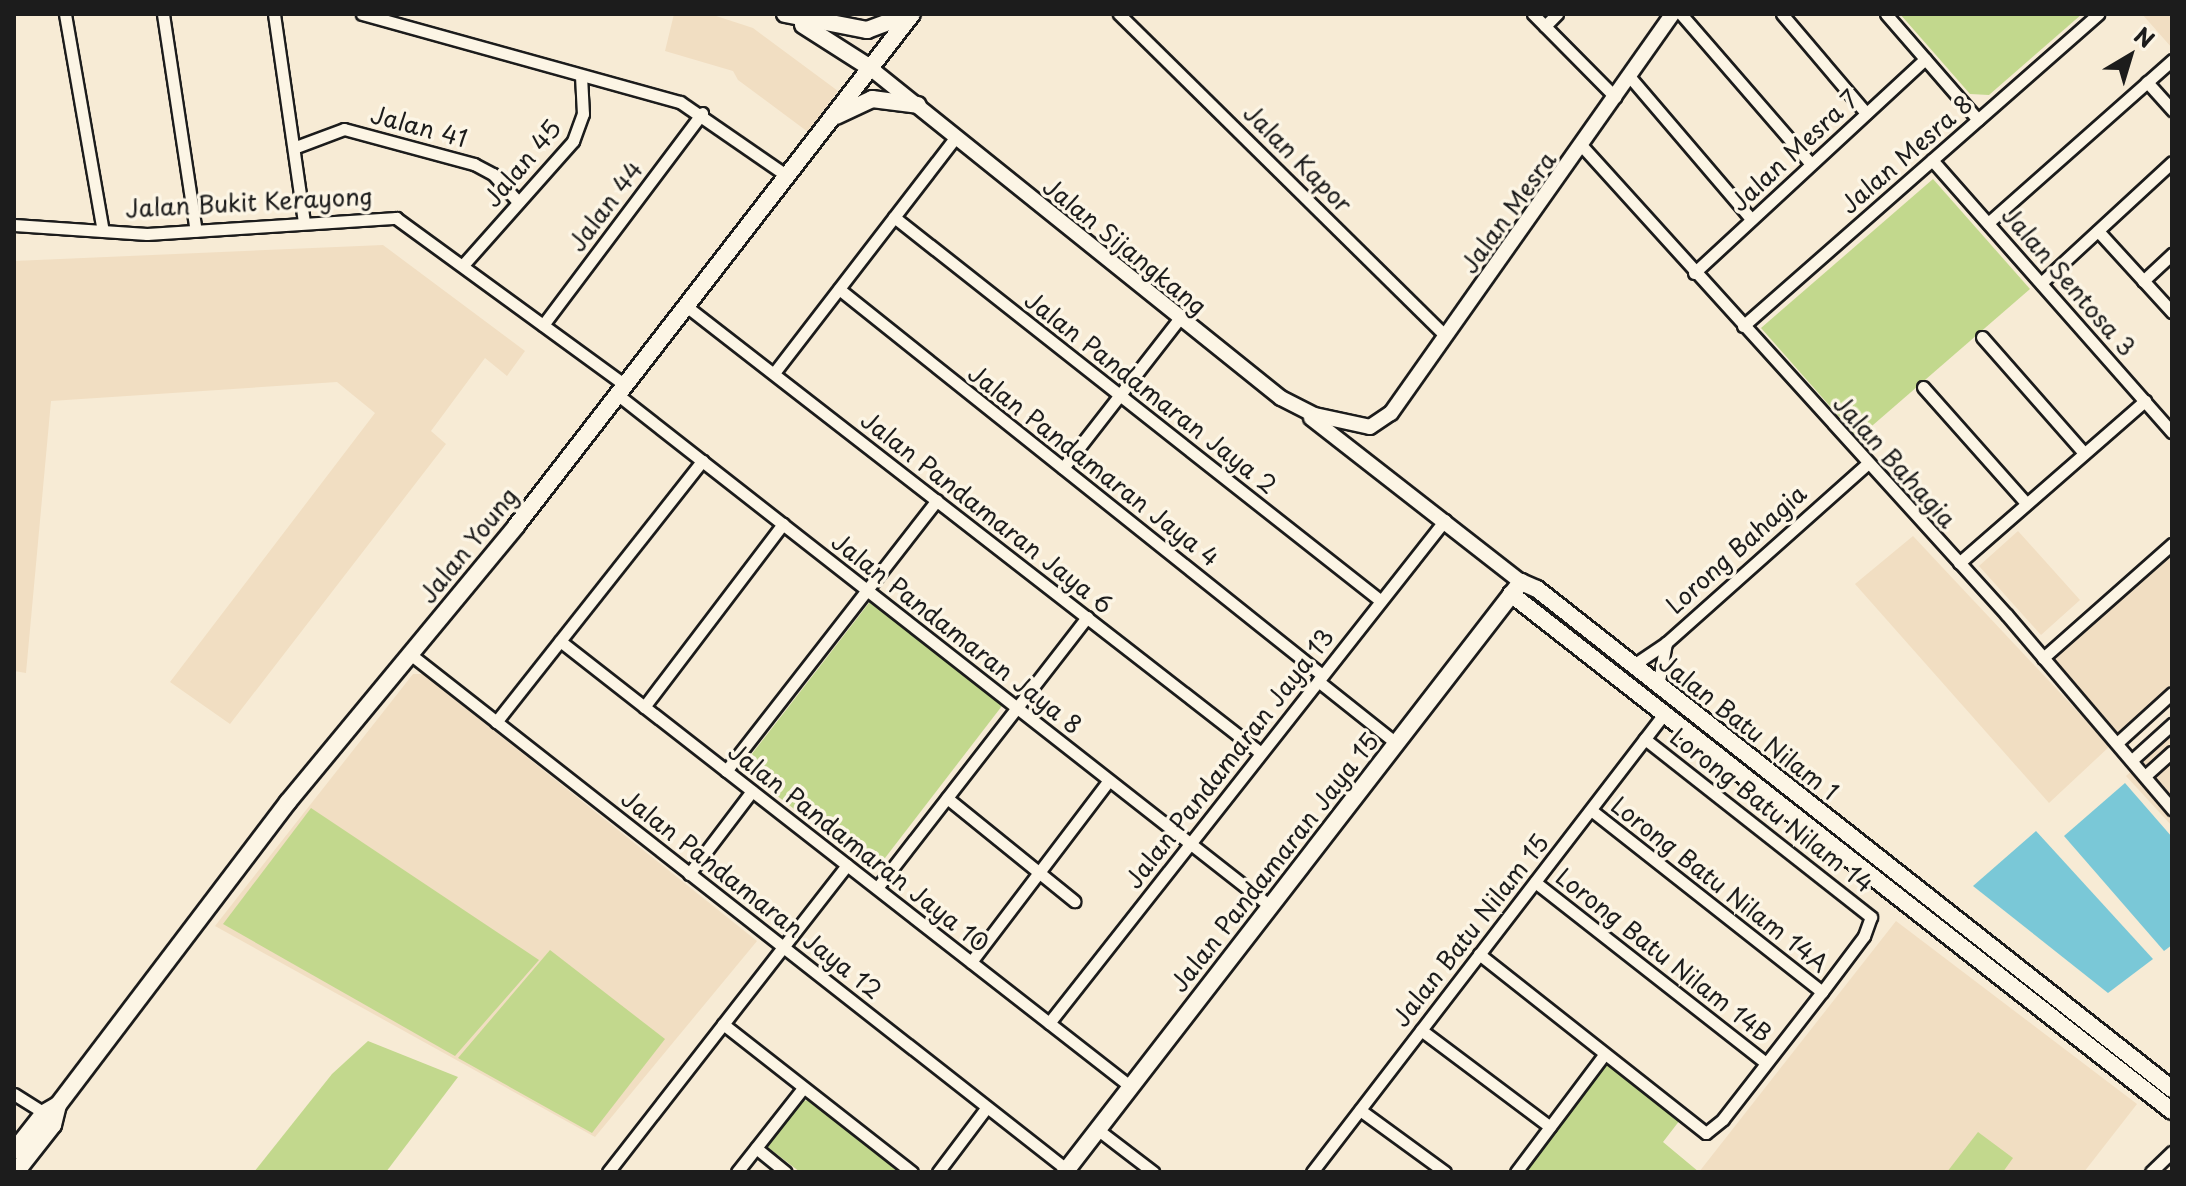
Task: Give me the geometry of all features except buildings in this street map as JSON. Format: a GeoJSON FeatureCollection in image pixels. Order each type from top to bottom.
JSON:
{"type":"FeatureCollection","features":[{"type":"Feature","properties":{"kind":"main road"},"geometry":{"type":"LineString","coordinates":[[775,14],[818,31],[869,67]]}},
{"type":"Feature","properties":{"kind":"main road"},"geometry":{"type":"LineString","coordinates":[[785,14],[867,30],[911,14]]}},
{"type":"Feature","properties":{"kind":"main road","name":"Jalan Young"},"geometry":{"type":"LineString","coordinates":[[14,1151],[51,1109],[288,802],[621,390],[911,14]]}},
{"type":"Feature","properties":{"kind":"main road"},"geometry":{"type":"LineString","coordinates":[[824,125],[872,99],[918,105]]}},
{"type":"Feature","properties":{"kind":"main road","name":"Jalan Batu Nilam 1"},"geometry":{"type":"LineString","coordinates":[[1516,588],[1632,666],[2172,1089]]}},
{"type":"Feature","properties":{"kind":"main road","name":"Jalan Batu Nilam 1"},"geometry":{"type":"LineString","coordinates":[[1516,588],[1664,714],[1797,821],[2172,1111]]}},
{"type":"Feature","properties":{"kind":"main road","name":"Jalan Pandamaran Jaya 15"},"geometry":{"type":"LineString","coordinates":[[1066,1171],[1516,588]]}},
{"type":"Feature","properties":{"kind":"main road"},"geometry":{"type":"LineString","coordinates":[[1797,821],[1809,805]]}},
{"type":"Feature","properties":{"kind":"main road","name":"Jalan Young"},"geometry":{"type":"LineString","coordinates":[[16,1172],[53,1125],[51,1109]]}},
{"type":"Feature","properties":{"kind":"street"},"geometry":{"type":"LineString","coordinates":[[65,14],[103,231]]}},
{"type":"Feature","properties":{"kind":"street"},"geometry":{"type":"LineString","coordinates":[[163,14],[196,231]]}},
{"type":"Feature","properties":{"kind":"street"},"geometry":{"type":"LineString","coordinates":[[274,14],[296,147],[304,223]]}},
{"type":"Feature","properties":{"kind":"street"},"geometry":{"type":"LineString","coordinates":[[362,14],[581,78],[680,102],[702,113],[786,175]]}},
{"type":"Feature","properties":{"kind":"street","name":"Jalan Kapor"},"geometry":{"type":"LineString","coordinates":[[1119,14],[1445,335]]}},
{"type":"Feature","properties":{"kind":"street"},"geometry":{"type":"LineString","coordinates":[[1533,14],[1615,97]]}},
{"type":"Feature","properties":{"kind":"street"},"geometry":{"type":"LineString","coordinates":[[1545,26],[1557,14]]}},
{"type":"Feature","properties":{"kind":"street","name":"Jalan Mesra"},"geometry":{"type":"LineString","coordinates":[[1370,427],[1391,413],[1582,146],[1672,14]]}},
{"type":"Feature","properties":{"kind":"street"},"geometry":{"type":"LineString","coordinates":[[1681,14],[1811,164]]}},
{"type":"Feature","properties":{"kind":"street"},"geometry":{"type":"LineString","coordinates":[[1782,14],[1866,113]]}},
{"type":"Feature","properties":{"kind":"street"},"geometry":{"type":"LineString","coordinates":[[1886,14],[1978,120]]}},
{"type":"Feature","properties":{"kind":"street","name":"Jalan Mesra 8"},"geometry":{"type":"LineString","coordinates":[[1743,326],[2098,14]]}},
{"type":"Feature","properties":{"kind":"street","name":"Jalan Mesra 7"},"geometry":{"type":"LineString","coordinates":[[1694,273],[1925,59]]}},
{"type":"Feature","properties":{"kind":"street"},"geometry":{"type":"LineString","coordinates":[[1988,223],[2172,60]]}},
{"type":"Feature","properties":{"kind":"street","name":"Jalan Sijangkang"},"geometry":{"type":"LineString","coordinates":[[869,67],[1179,319],[1294,406],[1370,427]]}},
{"type":"Feature","properties":{"kind":"street"},"geometry":{"type":"LineString","coordinates":[[1629,76],[1751,219]]}},
{"type":"Feature","properties":{"kind":"street","name":"Jalan 45"},"geometry":{"type":"LineString","coordinates":[[463,265],[580,127],[581,78]]}},
{"type":"Feature","properties":{"kind":"street"},"geometry":{"type":"LineString","coordinates":[[2147,82],[2172,110]]}},
{"type":"Feature","properties":{"kind":"street","name":"Jalan 44"},"geometry":{"type":"LineString","coordinates":[[543,325],[702,113]]}},
{"type":"Feature","properties":{"kind":"street","name":"Jalan 41"},"geometry":{"type":"LineString","coordinates":[[296,147],[344,129],[474,164],[493,174],[518,202]]}},
{"type":"Feature","properties":{"kind":"street"},"geometry":{"type":"LineString","coordinates":[[774,373],[956,137]]}},
{"type":"Feature","properties":{"kind":"street","name":"Jalan Bahagia"},"geometry":{"type":"LineString","coordinates":[[1582,146],[1959,563],[2172,809]]}},
{"type":"Feature","properties":{"kind":"street","name":"Jalan Sentosa 3"},"geometry":{"type":"LineString","coordinates":[[1932,160],[2172,432]]}},
{"type":"Feature","properties":{"kind":"street"},"geometry":{"type":"LineString","coordinates":[[2041,283],[2172,162]]}},
{"type":"Feature","properties":{"kind":"street","name":"Jalan Pandamaran Jaya 2"},"geometry":{"type":"LineString","coordinates":[[894,217],[1381,601]]}},
{"type":"Feature","properties":{"kind":"street","name":"Jalan Bukit Kerayong"},"geometry":{"type":"LineString","coordinates":[[14,225],[103,231],[196,231],[396,218],[543,325],[621,390]]}},
{"type":"Feature","properties":{"kind":"street"},"geometry":{"type":"LineString","coordinates":[[2098,231],[2172,312]]}},
{"type":"Feature","properties":{"kind":"street"},"geometry":{"type":"LineString","coordinates":[[2143,281],[2172,254]]}},
{"type":"Feature","properties":{"kind":"street","name":"Jalan Pandamaran Jaya 4"},"geometry":{"type":"LineString","coordinates":[[839,289],[1063,468],[1396,743]]}},
{"type":"Feature","properties":{"kind":"street","name":"Jalan Pandamaran Jaya 6"},"geometry":{"type":"LineString","coordinates":[[686,306],[1261,753]]}},
{"type":"Feature","properties":{"kind":"street"},"geometry":{"type":"LineString","coordinates":[[1063,468],[1179,319]]}},
{"type":"Feature","properties":{"kind":"street"},"geometry":{"type":"LineString","coordinates":[[1982,337],[2084,453]]}},
{"type":"Feature","properties":{"kind":"street"},"geometry":{"type":"LineString","coordinates":[[1923,387],[2026,503]]}},
{"type":"Feature","properties":{"kind":"street","name":"Jalan Pandamaran Jaya 8"},"geometry":{"type":"LineString","coordinates":[[621,390],[702,461],[1270,906]]}},
{"type":"Feature","properties":{"kind":"street"},"geometry":{"type":"LineString","coordinates":[[1959,563],[2145,401]]}},
{"type":"Feature","properties":{"kind":"street","name":"Jalan Batu Nilam 1"},"geometry":{"type":"LineString","coordinates":[[1294,406],[1445,520],[1516,588]]}},
{"type":"Feature","properties":{"kind":"street"},"geometry":{"type":"LineString","coordinates":[[496,722],[702,461]]}},
{"type":"Feature","properties":{"kind":"street","name":"Lorong Bahagia"},"geometry":{"type":"LineString","coordinates":[[1632,666],[1666,643],[1867,464]]}},
{"type":"Feature","properties":{"kind":"street"},"geometry":{"type":"LineString","coordinates":[[726,771],[937,500]]}},
{"type":"Feature","properties":{"kind":"street","name":"Jalan Pandamaran Jaya 13"},"geometry":{"type":"LineString","coordinates":[[1049,1023],[1445,520]]}},
{"type":"Feature","properties":{"kind":"street"},"geometry":{"type":"LineString","coordinates":[[644,707],[783,524]]}},
{"type":"Feature","properties":{"kind":"street"},"geometry":{"type":"LineString","coordinates":[[2043,658],[2172,544]]}},
{"type":"Feature","properties":{"kind":"street"},"geometry":{"type":"LineString","coordinates":[[877,888],[1087,617]]}},
{"type":"Feature","properties":{"kind":"street","name":"Jalan Pandamaran Jaya 10"},"geometry":{"type":"LineString","coordinates":[[560,641],[1131,1087]]}},
{"type":"Feature","properties":{"kind":"street"},"geometry":{"type":"LineString","coordinates":[[1658,686],[1666,643]]}},
{"type":"Feature","properties":{"kind":"street","name":"Jalan Pandamaran Jaya 12"},"geometry":{"type":"LineString","coordinates":[[410,654],[1066,1171]]}},
{"type":"Feature","properties":{"kind":"street"},"geometry":{"type":"LineString","coordinates":[[2117,743],[2172,693]]}},
{"type":"Feature","properties":{"kind":"street","name":"Jalan Batu Nilam 15"},"geometry":{"type":"LineString","coordinates":[[1312,1172],[1664,714]]}},
{"type":"Feature","properties":{"kind":"street"},"geometry":{"type":"LineString","coordinates":[[2132,760],[2172,724]]}},
{"type":"Feature","properties":{"kind":"street","name":"Lorong Batu Nilam 14"},"geometry":{"type":"LineString","coordinates":[[1645,739],[1871,917],[1864,936],[1822,992]]}},
{"type":"Feature","properties":{"kind":"street"},"geometry":{"type":"LineString","coordinates":[[2145,776],[2172,752]]}},
{"type":"Feature","properties":{"kind":"street"},"geometry":{"type":"LineString","coordinates":[[971,962],[1109,780]]}},
{"type":"Feature","properties":{"kind":"street"},"geometry":{"type":"LineString","coordinates":[[689,874],[752,791]]}},
{"type":"Feature","properties":{"kind":"street"},"geometry":{"type":"LineString","coordinates":[[947,798],[1074,901]]}},
{"type":"Feature","properties":{"kind":"street","name":"Lorong Batu Nilam 14A"},"geometry":{"type":"LineString","coordinates":[[1591,810],[1822,992]]}},
{"type":"Feature","properties":{"kind":"street"},"geometry":{"type":"LineString","coordinates":[[626,1172],[612,1168],[847,865]]}},
{"type":"Feature","properties":{"kind":"street","name":"Lorong Batu Nilam 14B"},"geometry":{"type":"LineString","coordinates":[[1535,882],[1766,1063]]}},
{"type":"Feature","properties":{"kind":"street"},"geometry":{"type":"LineString","coordinates":[[1479,954],[1706,1133],[1822,992]]}},
{"type":"Feature","properties":{"kind":"street"},"geometry":{"type":"LineString","coordinates":[[723,1024],[912,1172]]}},
{"type":"Feature","properties":{"kind":"street"},"geometry":{"type":"LineString","coordinates":[[1421,1030],[1550,1127]]}},
{"type":"Feature","properties":{"kind":"street"},"geometry":{"type":"LineString","coordinates":[[1516,1172],[1604,1055]]}},
{"type":"Feature","properties":{"kind":"street"},"geometry":{"type":"LineString","coordinates":[[737,1172],[803,1088]]}},
{"type":"Feature","properties":{"kind":"street"},"geometry":{"type":"LineString","coordinates":[[14,1094],[51,1109]]}},
{"type":"Feature","properties":{"kind":"street"},"geometry":{"type":"LineString","coordinates":[[938,1172],[987,1107]]}},
{"type":"Feature","properties":{"kind":"street"},"geometry":{"type":"LineString","coordinates":[[1360,1110],[1445,1172]]}},
{"type":"Feature","properties":{"kind":"street"},"geometry":{"type":"LineString","coordinates":[[1097,1129],[1153,1172]]}},
{"type":"Feature","properties":{"kind":"street"},"geometry":{"type":"LineString","coordinates":[[756,1148],[786,1172]]}},
{"type":"Feature","properties":{"kind":"street"},"geometry":{"type":"LineString","coordinates":[[2151,1172],[2172,1152]]}},
{"type":"Feature","properties":{"kind":"shaded area"},"geometry":{"type":"Polygon","coordinates":[[[674,14],[710,14],[753,28],[838,91],[808,132],[738,80],[733,71],[665,51],[674,14]]]}},
{"type":"Feature","properties":{"kind":"shaded area"},"geometry":{"type":"Polygon","coordinates":[[[2142,14],[2172,14],[2172,48],[2142,14]]]}},
{"type":"Feature","properties":{"kind":"shaded area"},"geometry":{"type":"Polygon","coordinates":[[[383,245],[525,351],[507,376],[485,358],[431,431],[446,444],[230,724],[170,682],[375,413],[337,382],[51,401],[26,673],[14,671],[14,261],[383,245]]]}},
{"type":"Feature","properties":{"kind":"shaded area"},"geometry":{"type":"Polygon","coordinates":[[[2018,531],[2080,600],[2041,635],[1979,566],[2018,531]]]}},
{"type":"Feature","properties":{"kind":"shaded area"},"geometry":{"type":"Polygon","coordinates":[[[1913,536],[2110,746],[2049,803],[1855,584],[1913,536]]]}},
{"type":"Feature","properties":{"kind":"shaded area"},"geometry":{"type":"Polygon","coordinates":[[[2172,549],[2172,687],[2118,736],[2049,658],[2172,549]]]}},
{"type":"Feature","properties":{"kind":"shaded area"},"geometry":{"type":"Polygon","coordinates":[[[413,674],[423,674],[757,941],[595,1137],[215,926],[413,674]]]}},
{"type":"Feature","properties":{"kind":"shaded area"},"geometry":{"type":"Polygon","coordinates":[[[2172,735],[2172,826],[2126,776],[2172,735]]]}},
{"type":"Feature","properties":{"kind":"shaded area"},"geometry":{"type":"Polygon","coordinates":[[[1896,921],[2137,1104],[2084,1172],[1699,1172],[1896,921]]]}},
{"type":"Feature","properties":{"kind":"green space"},"geometry":{"type":"Polygon","coordinates":[[[1900,14],[2082,14],[1989,95],[1970,94],[1900,14]]]}},
{"type":"Feature","properties":{"kind":"green space"},"geometry":{"type":"Polygon","coordinates":[[[1933,179],[2030,289],[1858,438],[1761,328],[1933,179]]]}},
{"type":"Feature","properties":{"kind":"green space"},"geometry":{"type":"Polygon","coordinates":[[[872,599],[1005,702],[875,871],[741,768],[872,599]]]}},
{"type":"Feature","properties":{"kind":"green space"},"geometry":{"type":"Polygon","coordinates":[[[311,808],[539,960],[455,1056],[223,924],[311,808]]]}},
{"type":"Feature","properties":{"kind":"green space"},"geometry":{"type":"Polygon","coordinates":[[[550,950],[665,1039],[592,1133],[458,1058],[550,950]]]}},
{"type":"Feature","properties":{"kind":"green space"},"geometry":{"type":"Polygon","coordinates":[[[368,1041],[458,1077],[386,1172],[254,1172],[332,1074],[368,1041]]]}},
{"type":"Feature","properties":{"kind":"green space"},"geometry":{"type":"Polygon","coordinates":[[[1604,1061],[1680,1120],[1663,1142],[1699,1172],[1520,1172],[1604,1061]]]}},
{"type":"Feature","properties":{"kind":"green space"},"geometry":{"type":"Polygon","coordinates":[[[812,1100],[904,1172],[800,1172],[766,1146],[801,1101],[812,1100]]]}},
{"type":"Feature","properties":{"kind":"green space"},"geometry":{"type":"Polygon","coordinates":[[[1978,1132],[2013,1158],[2003,1172],[1947,1172],[1978,1132]]]}},
{"type":"Feature","properties":{"kind":"water"},"geometry":{"type":"Polygon","coordinates":[[[2125,783],[2172,837],[2172,945],[2164,951],[2064,836],[2125,783]]]}},
{"type":"Feature","properties":{"kind":"water"},"geometry":{"type":"Polygon","coordinates":[[[2036,831],[2153,959],[2108,993],[1973,886],[2036,831]]]}}]}
